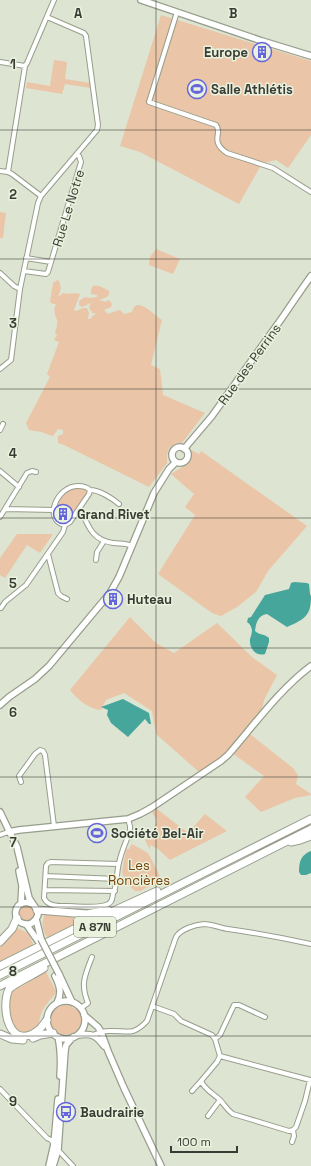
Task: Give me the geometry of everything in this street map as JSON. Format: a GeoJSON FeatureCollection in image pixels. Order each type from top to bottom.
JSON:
{"type":"FeatureCollection","features":[{"type":"Feature","properties":{"kind":"highway","name":"A 87N"},"geometry":{"type":"LineString","coordinates":[[0,975],[311,819]]}},
{"type":"Feature","properties":{"kind":"highway","name":"A 87N"},"geometry":{"type":"LineString","coordinates":[[0,986],[311,829]]}},
{"type":"Feature","properties":{"kind":"highway"},"geometry":{"type":"LineString","coordinates":[[285,843],[311,836]]}},
{"type":"Feature","properties":{"kind":"highway"},"geometry":{"type":"LineString","coordinates":[[0,966],[137,900],[177,882],[190,880]]}},
{"type":"Feature","properties":{"kind":"highway"},"geometry":{"type":"LineString","coordinates":[[35,907],[88,914],[106,911],[137,900]]}},
{"type":"Feature","properties":{"kind":"highway"},"geometry":{"type":"LineString","coordinates":[[0,942],[12,929],[17,918]]}},
{"type":"Feature","properties":{"kind":"highway"},"geometry":{"type":"LineString","coordinates":[[47,1020],[38,1031],[25,1036],[17,1035],[4,1026],[0,1007],[2,999],[9,989],[37,973],[68,952]]}},
{"type":"Feature","properties":{"kind":"highway"},"geometry":{"type":"LineString","coordinates":[[0,1034],[12,1039],[21,1040],[29,1040],[40,1035],[56,1035]]}},
{"type":"Feature","properties":{"kind":"street"},"geometry":{"type":"LineString","coordinates":[[8,172],[25,66],[54,0]]}},
{"type":"Feature","properties":{"kind":"street"},"geometry":{"type":"LineString","coordinates":[[141,0],[152,2],[262,42],[311,56]]}},
{"type":"Feature","properties":{"kind":"street"},"geometry":{"type":"LineString","coordinates":[[177,12],[149,102],[216,125],[218,127],[218,146],[222,150],[273,168],[311,192]]}},
{"type":"Feature","properties":{"kind":"street"},"geometry":{"type":"LineString","coordinates":[[0,369],[11,360],[20,289],[38,203],[41,196],[97,130],[98,126],[86,36],[84,33],[47,17]]}},
{"type":"Feature","properties":{"kind":"street"},"geometry":{"type":"LineString","coordinates":[[0,62],[25,66]]}},
{"type":"Feature","properties":{"kind":"street","name":"Rue Le Notre"},"geometry":{"type":"LineString","coordinates":[[24,271],[46,274],[48,272],[81,162],[79,156],[76,154]]}},
{"type":"Feature","properties":{"kind":"street"},"geometry":{"type":"LineString","coordinates":[[0,171],[8,172],[41,196]]}},
{"type":"Feature","properties":{"kind":"street","name":"Rue Le Notre"},"geometry":{"type":"LineString","coordinates":[[26,258],[51,262]]}},
{"type":"Feature","properties":{"kind":"street"},"geometry":{"type":"LineString","coordinates":[[0,273],[14,286],[20,289]]}},
{"type":"Feature","properties":{"kind":"street","name":"Rue des Perrins"},"geometry":{"type":"LineString","coordinates":[[184,449],[212,416],[311,276]]}},
{"type":"Feature","properties":{"kind":"street"},"geometry":{"type":"LineString","coordinates":[[0,430],[3,424]]}},
{"type":"Feature","properties":{"kind":"street"},"geometry":{"type":"LineString","coordinates":[[180,447],[184,449],[188,453],[187,458],[184,462],[176,462],[172,456],[173,451],[180,447]]}},
{"type":"Feature","properties":{"kind":"street"},"geometry":{"type":"LineString","coordinates":[[0,705],[9,697],[36,679],[49,666],[113,587],[119,577],[154,494],[169,469],[176,462]]}},
{"type":"Feature","properties":{"kind":"street"},"geometry":{"type":"LineString","coordinates":[[0,471],[19,486]]}},
{"type":"Feature","properties":{"kind":"street"},"geometry":{"type":"LineString","coordinates":[[0,518],[27,473],[32,471],[36,472]]}},
{"type":"Feature","properties":{"kind":"street"},"geometry":{"type":"LineString","coordinates":[[65,525],[61,524],[57,520],[54,510],[55,502],[59,495],[68,488],[80,486],[88,487],[90,490],[104,495],[119,504]]}},
{"type":"Feature","properties":{"kind":"street"},"geometry":{"type":"LineString","coordinates":[[1,608],[5,602],[26,585],[63,532],[65,525],[70,522],[80,508],[90,493],[90,490]]}},
{"type":"Feature","properties":{"kind":"street"},"geometry":{"type":"LineString","coordinates":[[80,508],[90,530],[104,541],[132,546]]}},
{"type":"Feature","properties":{"kind":"street"},"geometry":{"type":"LineString","coordinates":[[6,509],[54,510]]}},
{"type":"Feature","properties":{"kind":"street"},"geometry":{"type":"LineString","coordinates":[[96,560],[97,552],[104,541]]}},
{"type":"Feature","properties":{"kind":"street"},"geometry":{"type":"LineString","coordinates":[[48,554],[58,593],[68,599]]}},
{"type":"Feature","properties":{"kind":"street"},"geometry":{"type":"LineString","coordinates":[[0,835],[19,830],[128,819],[152,808],[228,755],[281,693],[311,666]]}},
{"type":"Feature","properties":{"kind":"street"},"geometry":{"type":"LineString","coordinates":[[21,782],[19,776],[35,754],[40,750],[43,751],[45,755],[54,826]]}},
{"type":"Feature","properties":{"kind":"street"},"geometry":{"type":"LineString","coordinates":[[0,812],[14,849],[20,872],[22,886],[20,904],[15,914],[19,922],[26,924],[32,923],[36,919]]}},
{"type":"Feature","properties":{"kind":"street"},"geometry":{"type":"LineString","coordinates":[[0,819],[17,848],[27,894],[38,915],[36,919],[39,940]]}},
{"type":"Feature","properties":{"kind":"street"},"geometry":{"type":"LineString","coordinates":[[118,864],[48,863],[46,866],[44,898],[49,905],[104,906],[110,904],[116,887],[118,864],[130,831],[128,819]]}},
{"type":"Feature","properties":{"kind":"street"},"geometry":{"type":"LineString","coordinates":[[46,876],[117,878]]}},
{"type":"Feature","properties":{"kind":"street"},"geometry":{"type":"LineString","coordinates":[[45,890],[115,891]]}},
{"type":"Feature","properties":{"kind":"street"},"geometry":{"type":"LineString","coordinates":[[20,904],[27,902],[35,907]]}},
{"type":"Feature","properties":{"kind":"street"},"geometry":{"type":"LineString","coordinates":[[26,924],[39,940],[72,1002]]}},
{"type":"Feature","properties":{"kind":"street"},"geometry":{"type":"LineString","coordinates":[[56,1035],[66,1038],[93,1035],[101,1032],[131,1032],[137,1030],[147,1021],[176,937],[180,932],[186,929],[206,924],[311,944]]}},
{"type":"Feature","properties":{"kind":"street"},"geometry":{"type":"LineString","coordinates":[[81,1008],[88,1003],[84,993],[83,981],[92,957]]}},
{"type":"Feature","properties":{"kind":"street"},"geometry":{"type":"LineString","coordinates":[[49,1166],[54,1144],[60,1071],[60,1045],[56,1035],[49,1027],[47,1020],[50,1011],[57,1003],[61,992],[57,975]]}},
{"type":"Feature","properties":{"kind":"street"},"geometry":{"type":"LineString","coordinates":[[53,1166],[58,1150],[66,1045],[83,1027],[85,1020],[81,1008],[77,1004],[63,1001],[57,1003]]}},
{"type":"Feature","properties":{"kind":"street"},"geometry":{"type":"LineString","coordinates":[[215,1039],[220,1035],[234,1006],[239,1005],[265,1017]]}},
{"type":"Feature","properties":{"kind":"street"},"geometry":{"type":"LineString","coordinates":[[152,1006],[174,1014],[181,1021],[212,1035],[215,1039],[220,1056],[217,1062],[192,1091]]}},
{"type":"Feature","properties":{"kind":"street"},"geometry":{"type":"LineString","coordinates":[[84,1015],[98,1027],[101,1032],[108,1051],[161,1166]]}},
{"type":"Feature","properties":{"kind":"street"},"geometry":{"type":"LineString","coordinates":[[93,1035],[99,1039],[108,1051]]}},
{"type":"Feature","properties":{"kind":"street"},"geometry":{"type":"LineString","coordinates":[[201,1081],[206,1089],[220,1100],[233,1114],[289,1131],[296,1127],[306,1101],[310,1080],[220,1056]]}},
{"type":"Feature","properties":{"kind":"street"},"geometry":{"type":"LineString","coordinates":[[1,1091],[46,1138],[51,1140],[54,1144]]}},
{"type":"Feature","properties":{"kind":"street"},"geometry":{"type":"LineString","coordinates":[[208,1116],[220,1100]]}},
{"type":"Feature","properties":{"kind":"street"},"geometry":{"type":"LineString","coordinates":[[292,1142],[294,1136],[293,1130]]}},
{"type":"Feature","properties":{"kind":"street"},"geometry":{"type":"LineString","coordinates":[[58,1150],[73,1166]]}},
{"type":"Feature","properties":{"kind":"green space"},"geometry":{"type":"Polygon","coordinates":[[[161,15],[311,61],[311,135],[288,168],[276,160],[264,163],[260,167],[239,204],[140,152],[120,146],[161,15]]]}},
{"type":"Feature","properties":{"kind":"green space"},"geometry":{"type":"Polygon","coordinates":[[[54,60],[67,62],[65,79],[90,83],[91,88],[65,84],[62,94],[26,88],[27,82],[50,86],[54,60]]]}},
{"type":"Feature","properties":{"kind":"green space"},"geometry":{"type":"Polygon","coordinates":[[[0,212],[6,213],[3,238],[0,238],[0,212]]]}},
{"type":"Feature","properties":{"kind":"green space"},"geometry":{"type":"Polygon","coordinates":[[[156,249],[180,259],[173,274],[149,265],[150,257],[156,249]]]}},
{"type":"Feature","properties":{"kind":"green space"},"geometry":{"type":"Polygon","coordinates":[[[57,280],[59,281],[61,288],[58,297],[63,293],[80,294],[74,310],[76,311],[87,308],[89,313],[88,319],[96,313],[92,313],[90,310],[89,307],[91,303],[82,307],[79,305],[79,301],[85,297],[97,297],[97,295],[91,294],[93,286],[95,286],[109,291],[107,297],[99,300],[106,302],[107,300],[112,304],[111,307],[104,310],[108,314],[120,310],[124,314],[132,312],[134,307],[137,305],[146,308],[162,320],[151,365],[160,369],[163,395],[205,413],[182,443],[176,443],[169,448],[167,463],[149,487],[58,443],[58,436],[63,434],[63,430],[58,429],[53,436],[29,430],[26,423],[50,377],[47,374],[59,342],[54,340],[57,335],[55,333],[57,320],[54,311],[56,304],[50,302],[53,283],[57,280]]]}},
{"type":"Feature","properties":{"kind":"green space"},"geometry":{"type":"Polygon","coordinates":[[[191,450],[199,454],[201,451],[307,526],[268,571],[256,592],[237,607],[221,616],[212,613],[158,574],[195,515],[185,507],[194,494],[171,474],[190,462],[191,450]]]}},
{"type":"Feature","properties":{"kind":"green space"},"geometry":{"type":"Polygon","coordinates":[[[76,488],[85,488],[87,491],[86,495],[70,518],[65,521],[61,520],[58,516],[57,504],[61,497],[67,492],[76,488]]]}},
{"type":"Feature","properties":{"kind":"green space"},"geometry":{"type":"Polygon","coordinates":[[[17,534],[53,534],[40,553],[27,545],[5,578],[0,575],[0,558],[17,534]]]}},
{"type":"Feature","properties":{"kind":"green space"},"geometry":{"type":"Polygon","coordinates":[[[130,617],[156,643],[174,653],[217,623],[252,657],[277,675],[265,698],[258,720],[228,755],[199,772],[156,734],[152,711],[124,693],[106,700],[101,710],[92,708],[84,703],[70,690],[130,617]]]}},
{"type":"Feature","properties":{"kind":"green space"},"geometry":{"type":"Polygon","coordinates":[[[250,734],[293,768],[298,775],[296,784],[311,795],[295,798],[261,812],[245,797],[264,776],[232,753],[250,734]]]}},
{"type":"Feature","properties":{"kind":"green space"},"geometry":{"type":"Polygon","coordinates":[[[157,809],[188,833],[205,814],[227,831],[170,860],[158,849],[150,845],[150,850],[145,840],[149,837],[157,821],[152,812],[157,809]]]}},
{"type":"Feature","properties":{"kind":"green space","name":"Les Roncières"},"geometry":{"type":"Polygon","coordinates":[[[132,844],[148,853],[162,880],[140,891],[135,891],[125,882],[122,872],[126,849],[129,849],[132,844]]]}},
{"type":"Feature","properties":{"kind":"green space"},"geometry":{"type":"Polygon","coordinates":[[[27,905],[34,910],[35,913],[30,920],[27,921],[20,916],[19,913],[24,906],[27,905]]]}},
{"type":"Feature","properties":{"kind":"green space"},"geometry":{"type":"Polygon","coordinates":[[[45,914],[89,919],[48,939],[43,927],[45,914]]]}},
{"type":"Feature","properties":{"kind":"green space"},"geometry":{"type":"Polygon","coordinates":[[[15,927],[28,933],[34,946],[0,964],[0,944],[15,927]]]}},
{"type":"Feature","properties":{"kind":"green space"},"geometry":{"type":"Polygon","coordinates":[[[46,972],[56,991],[43,1009],[38,1028],[32,1031],[19,1032],[5,1017],[10,992],[46,972]]]}},
{"type":"Feature","properties":{"kind":"green space"},"geometry":{"type":"Polygon","coordinates":[[[64,1005],[70,1005],[77,1009],[81,1019],[81,1026],[76,1031],[69,1034],[55,1032],[51,1026],[51,1017],[54,1010],[64,1005]]]}},
{"type":"Feature","properties":{"kind":"water"},"geometry":{"type":"Polygon","coordinates":[[[291,583],[309,584],[311,603],[306,616],[287,627],[267,614],[261,616],[257,622],[255,631],[269,638],[269,642],[265,654],[262,655],[256,653],[250,642],[252,630],[247,622],[248,618],[251,617],[265,595],[289,589],[291,583]]]}},
{"type":"Feature","properties":{"kind":"water"},"geometry":{"type":"Polygon","coordinates":[[[123,699],[149,713],[151,724],[149,724],[145,719],[128,737],[111,723],[107,715],[108,710],[101,707],[123,699]]]}},
{"type":"Feature","properties":{"kind":"water"},"geometry":{"type":"Polygon","coordinates":[[[311,851],[311,873],[301,875],[299,872],[299,865],[301,859],[305,854],[311,851]]]}},
{"type":"Feature","properties":{"kind":"place","name":"Europe"},"geometry":{"type":"Point","coordinates":[262,52]}},
{"type":"Feature","properties":{"kind":"place","name":"Salle Athlétis"},"geometry":{"type":"Point","coordinates":[197,89]}},
{"type":"Feature","properties":{"kind":"place","name":"Grand Rivet"},"geometry":{"type":"Point","coordinates":[63,514]}},
{"type":"Feature","properties":{"kind":"place","name":"Huteau"},"geometry":{"type":"Point","coordinates":[113,599]}},
{"type":"Feature","properties":{"kind":"place","name":"Société Bel-Air"},"geometry":{"type":"Point","coordinates":[97,833]}},
{"type":"Feature","properties":{"kind":"place","name":"Baudrairie"},"geometry":{"type":"Point","coordinates":[66,1112]}}]}
